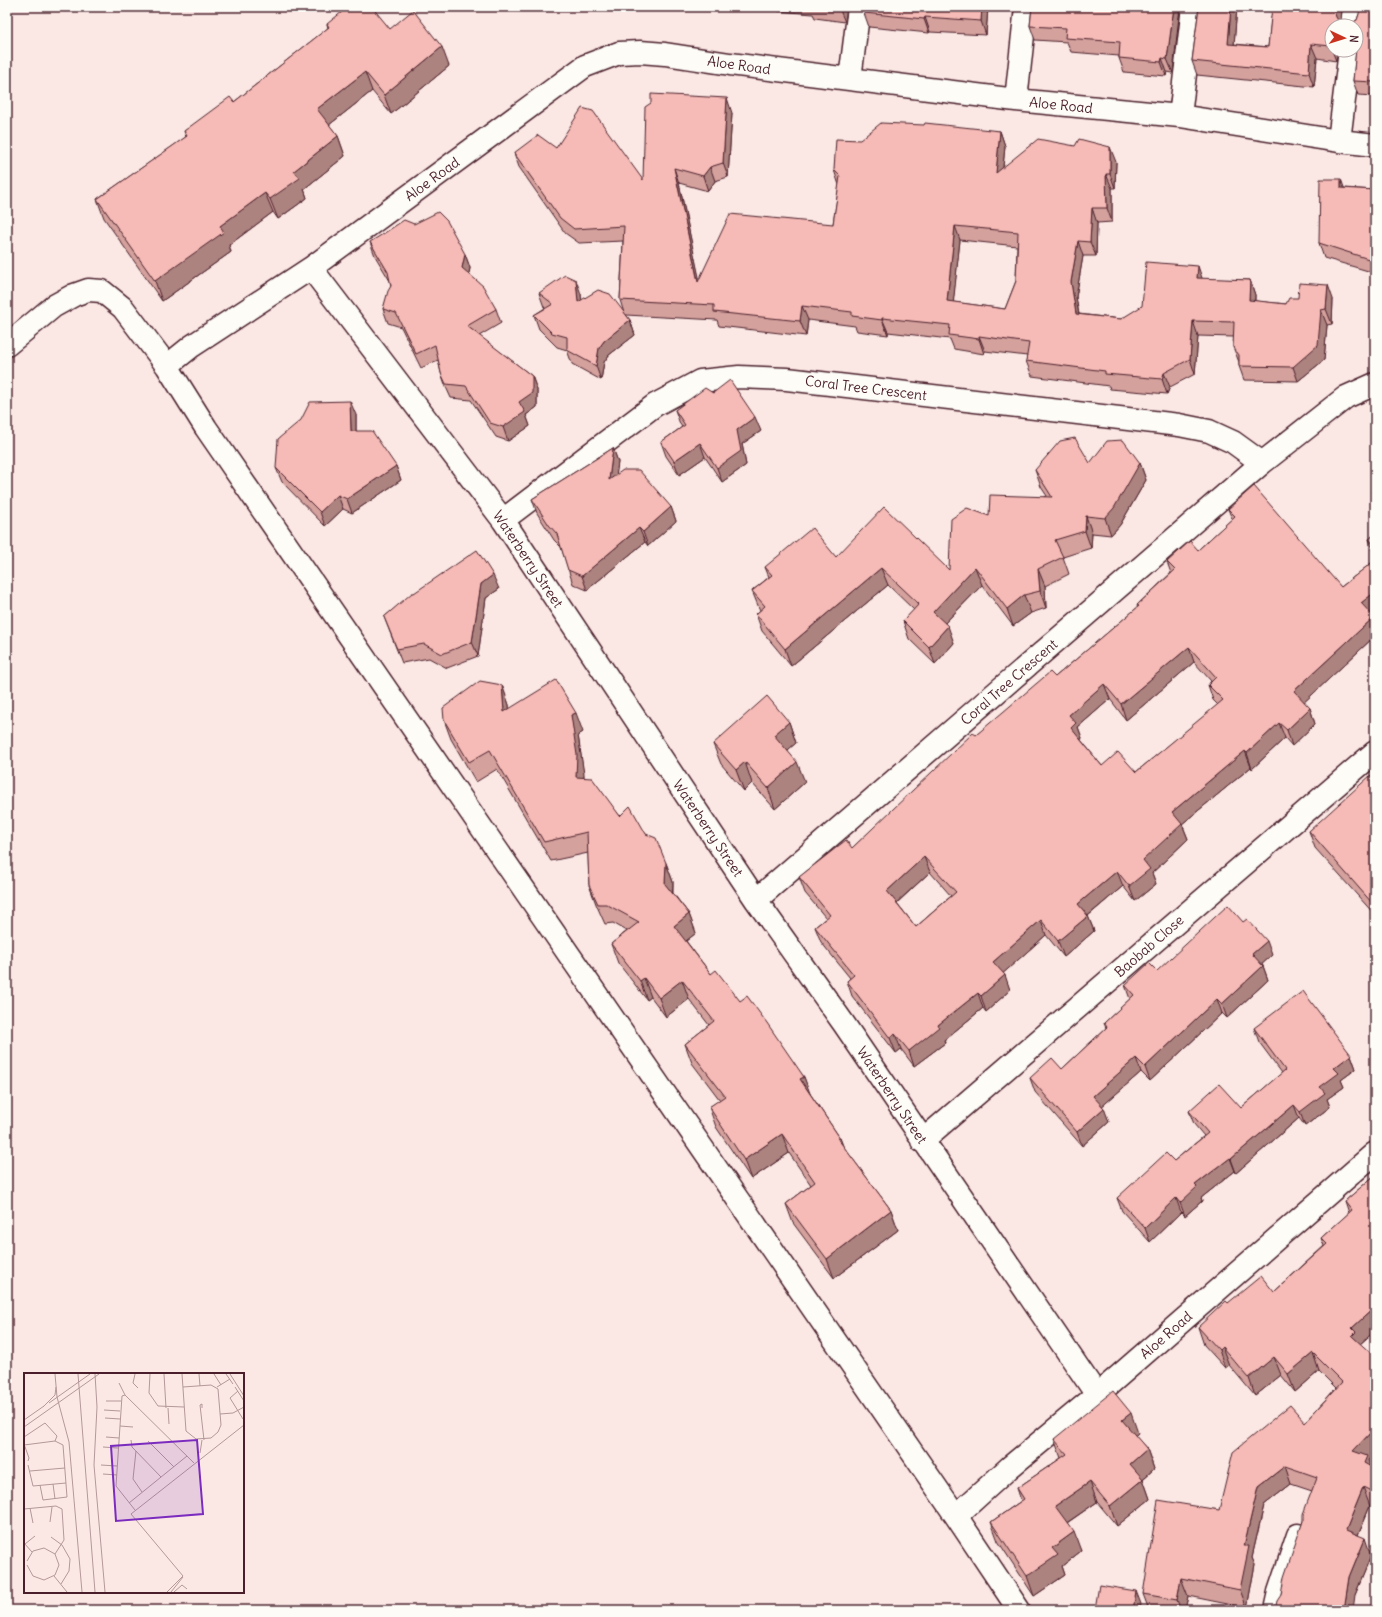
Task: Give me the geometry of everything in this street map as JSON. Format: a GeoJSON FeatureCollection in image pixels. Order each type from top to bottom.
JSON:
{"type":"FeatureCollection","features":[{"type":"Feature","properties":{"kind":"street"},"geometry":{"type":"LineString","coordinates":[[850,79],[859,7]]}},
{"type":"Feature","properties":{"kind":"street"},"geometry":{"type":"LineString","coordinates":[[1016,100],[1026,7]]}},
{"type":"Feature","properties":{"kind":"street"},"geometry":{"type":"LineString","coordinates":[[1180,116],[1193,7]]}},
{"type":"Feature","properties":{"kind":"street"},"geometry":{"type":"LineString","coordinates":[[1353,18],[1354,7]]}},
{"type":"Feature","properties":{"kind":"street","name":"Aloe Road"},"geometry":{"type":"LineString","coordinates":[[167,366],[192,346],[310,268],[585,66],[619,53],[640,52],[665,54],[730,64],[1016,100],[1180,116],[1339,141],[1375,145]]}},
{"type":"Feature","properties":{"kind":"street"},"geometry":{"type":"LineString","coordinates":[[1339,141],[1349,58]]}},
{"type":"Feature","properties":{"kind":"street","name":"Waterberry Street"},"geometry":{"type":"LineString","coordinates":[[310,268],[503,520],[756,900],[844,1024],[922,1141],[1097,1395]]}},
{"type":"Feature","properties":{"kind":"street"},"geometry":{"type":"LineString","coordinates":[[7,345],[54,306],[80,292],[94,289],[102,290],[124,308],[167,366],[206,428],[956,1516],[1019,1610]]}},
{"type":"Feature","properties":{"kind":"street","name":"Coral Tree Crescent"},"geometry":{"type":"LineString","coordinates":[[503,520],[655,405],[700,381],[739,377],[787,378],[1179,425],[1209,431],[1233,442],[1262,463]]}},
{"type":"Feature","properties":{"kind":"street","name":"Coral Tree Crescent"},"geometry":{"type":"LineString","coordinates":[[756,900],[1262,463],[1346,397],[1375,384]]}},
{"type":"Feature","properties":{"kind":"street","name":"Baobab Close"},"geometry":{"type":"LineString","coordinates":[[922,1141],[1375,752]]}},
{"type":"Feature","properties":{"kind":"street","name":"Aloe Road"},"geometry":{"type":"LineString","coordinates":[[956,1516],[1010,1467],[1097,1395],[1375,1153]]}},
{"type":"Feature","properties":{"kind":"street"},"geometry":{"type":"LineString","coordinates":[[1275,1610],[1279,1592],[1298,1534]]}},
{"type":"Feature","properties":{"kind":"building"},"geometry":{"type":"Polygon","coordinates":[[[348,7],[372,7],[390,29],[413,10],[442,47],[384,95],[365,72],[317,109],[338,136],[294,171],[300,178],[270,199],[265,193],[220,226],[224,232],[155,281],[97,199],[187,136],[184,131],[230,97],[234,102],[329,27],[327,24],[348,7]]]}},
{"type":"Feature","properties":{"kind":"building"},"geometry":{"type":"Polygon","coordinates":[[[865,7],[982,7],[981,21],[925,17],[924,19],[864,13],[865,7]]]}},
{"type":"Feature","properties":{"kind":"building"},"geometry":{"type":"Polygon","coordinates":[[[1032,7],[1174,7],[1167,59],[1162,58],[1161,62],[1119,58],[1120,42],[1065,38],[1066,28],[1030,26],[1032,7]]]}},
{"type":"Feature","properties":{"kind":"building"},"geometry":{"type":"Polygon","coordinates":[[[1199,7],[1231,7],[1228,44],[1268,47],[1272,7],[1335,7],[1334,11],[1337,18],[1324,18],[1324,45],[1311,44],[1309,73],[1192,61],[1199,7]]]}},
{"type":"Feature","properties":{"kind":"building"},"geometry":{"type":"Polygon","coordinates":[[[1360,7],[1375,7],[1375,82],[1353,81],[1355,58],[1364,58],[1364,18],[1358,18],[1360,7]]]}},
{"type":"Feature","properties":{"kind":"building"},"geometry":{"type":"Polygon","coordinates":[[[651,94],[727,98],[723,163],[710,167],[703,176],[674,168],[698,282],[730,214],[833,224],[840,176],[834,170],[836,139],[860,140],[881,123],[924,125],[925,123],[1000,131],[996,173],[1038,139],[1075,146],[1079,139],[1110,147],[1110,174],[1106,174],[1107,208],[1092,208],[1090,242],[1078,241],[1071,282],[1076,314],[1121,319],[1142,306],[1146,262],[1198,266],[1197,278],[1250,280],[1249,300],[1286,304],[1289,298],[1298,298],[1299,283],[1328,285],[1326,309],[1321,310],[1318,345],[1293,367],[1239,366],[1239,355],[1233,347],[1234,322],[1193,321],[1190,359],[1164,373],[1162,379],[1105,374],[1105,371],[1026,361],[1029,343],[979,336],[979,339],[949,335],[950,325],[882,318],[882,320],[852,316],[852,312],[802,306],[800,321],[714,312],[714,305],[620,300],[624,226],[574,229],[560,218],[514,153],[538,135],[556,148],[582,108],[593,111],[643,180],[645,107],[651,103],[651,94]],[[955,226],[947,301],[1005,309],[1016,281],[1018,232],[955,226]]]}},
{"type":"Feature","properties":{"kind":"building"},"geometry":{"type":"Polygon","coordinates":[[[1320,179],[1341,179],[1341,188],[1375,190],[1375,261],[1319,243],[1320,179]]]}},
{"type":"Feature","properties":{"kind":"building"},"geometry":{"type":"Polygon","coordinates":[[[438,212],[447,221],[465,254],[462,268],[483,286],[496,309],[467,326],[532,376],[532,393],[519,402],[525,412],[503,427],[490,423],[466,386],[446,384],[441,373],[435,345],[416,354],[396,313],[383,309],[391,286],[388,272],[370,242],[404,220],[414,224],[438,212]]]}},
{"type":"Feature","properties":{"kind":"building"},"geometry":{"type":"Polygon","coordinates":[[[565,275],[576,280],[578,302],[598,290],[610,294],[630,320],[604,341],[599,348],[596,366],[567,350],[567,337],[552,333],[534,315],[553,304],[539,293],[565,275]]]}},
{"type":"Feature","properties":{"kind":"building"},"geometry":{"type":"Polygon","coordinates":[[[730,380],[755,417],[737,430],[741,451],[717,468],[700,443],[674,461],[661,442],[685,425],[675,410],[705,388],[713,393],[730,380]]]}},
{"type":"Feature","properties":{"kind":"building"},"geometry":{"type":"Polygon","coordinates":[[[350,401],[351,431],[372,431],[396,466],[347,499],[338,495],[320,512],[276,468],[278,439],[301,420],[310,402],[350,401]]]}},
{"type":"Feature","properties":{"kind":"building"},"geometry":{"type":"Polygon","coordinates":[[[1075,438],[1090,463],[1107,441],[1123,440],[1140,463],[1114,508],[1105,518],[1086,516],[1085,531],[1055,540],[1063,557],[1038,569],[1040,591],[1024,595],[1007,609],[975,567],[933,612],[948,626],[929,647],[903,621],[919,604],[881,568],[785,649],[756,614],[765,606],[752,591],[772,575],[765,567],[812,528],[836,557],[884,507],[949,570],[951,519],[967,508],[989,516],[990,495],[1052,497],[1035,470],[1060,441],[1075,438]]]}},
{"type":"Feature","properties":{"kind":"building"},"geometry":{"type":"Polygon","coordinates":[[[613,448],[609,480],[623,470],[639,470],[671,507],[643,532],[639,528],[582,576],[568,570],[557,534],[549,525],[532,499],[613,448]]]}},
{"type":"Feature","properties":{"kind":"building"},"geometry":{"type":"Polygon","coordinates":[[[1254,486],[1341,587],[1375,560],[1375,592],[1361,603],[1374,617],[1294,691],[1310,708],[1287,730],[1279,723],[1247,753],[1245,751],[1172,812],[1182,824],[1143,860],[1150,869],[1129,886],[1117,871],[1078,904],[1088,916],[1058,941],[1041,920],[993,962],[1005,975],[981,996],[978,993],[938,1025],[939,1027],[909,1051],[895,1034],[890,1038],[847,981],[854,975],[815,927],[830,915],[799,877],[846,840],[852,848],[973,733],[976,735],[1050,672],[1055,677],[1139,606],[1137,605],[1175,570],[1167,562],[1190,541],[1198,550],[1235,516],[1228,509],[1254,486]],[[1189,647],[1121,704],[1104,684],[1069,715],[1076,723],[1071,728],[1102,766],[1118,752],[1136,772],[1223,700],[1208,685],[1216,677],[1189,647]],[[924,857],[887,891],[916,927],[956,892],[924,857]]]}},
{"type":"Feature","properties":{"kind":"building"},"geometry":{"type":"Polygon","coordinates":[[[1375,534],[1375,546],[1369,539],[1375,534]]]}},
{"type":"Feature","properties":{"kind":"building"},"geometry":{"type":"Polygon","coordinates":[[[477,550],[493,575],[481,584],[472,642],[442,654],[424,644],[397,649],[384,617],[412,593],[477,550]]]}},
{"type":"Feature","properties":{"kind":"building"},"geometry":{"type":"Polygon","coordinates":[[[556,680],[576,713],[571,715],[577,755],[576,777],[592,778],[620,816],[630,806],[646,834],[656,838],[666,863],[665,884],[689,914],[674,926],[711,974],[716,970],[740,1001],[747,996],[804,1077],[800,1079],[840,1138],[838,1139],[891,1210],[827,1259],[786,1204],[815,1182],[782,1134],[744,1160],[709,1107],[725,1096],[685,1044],[714,1021],[682,980],[659,998],[644,978],[640,981],[611,944],[639,922],[606,904],[598,904],[589,885],[587,832],[544,842],[490,750],[469,762],[444,720],[443,708],[480,681],[502,685],[504,712],[556,680]]]}},
{"type":"Feature","properties":{"kind":"building"},"geometry":{"type":"Polygon","coordinates":[[[767,696],[789,722],[774,735],[797,762],[768,788],[745,762],[736,770],[713,744],[767,696]]]}},
{"type":"Feature","properties":{"kind":"building"},"geometry":{"type":"Polygon","coordinates":[[[1371,775],[1375,780],[1375,902],[1373,904],[1309,831],[1371,775]]]}},
{"type":"Feature","properties":{"kind":"building"},"geometry":{"type":"Polygon","coordinates":[[[1228,905],[1243,922],[1247,919],[1267,941],[1252,954],[1263,966],[1222,1004],[1217,999],[1145,1067],[1136,1058],[1093,1096],[1104,1108],[1077,1132],[1030,1078],[1052,1058],[1062,1069],[1107,1027],[1104,1023],[1134,995],[1125,985],[1149,963],[1157,971],[1228,905]]]}},
{"type":"Feature","properties":{"kind":"building"},"geometry":{"type":"Polygon","coordinates":[[[1303,991],[1351,1055],[1334,1068],[1339,1073],[1320,1087],[1325,1093],[1300,1112],[1294,1105],[1231,1159],[1230,1158],[1195,1185],[1197,1187],[1180,1203],[1176,1198],[1145,1228],[1117,1198],[1166,1153],[1174,1161],[1208,1133],[1189,1111],[1219,1084],[1241,1108],[1285,1070],[1254,1028],[1303,991]]]}},
{"type":"Feature","properties":{"kind":"building"},"geometry":{"type":"Polygon","coordinates":[[[1375,1175],[1375,1307],[1352,1328],[1356,1332],[1352,1336],[1375,1357],[1375,1428],[1353,1451],[1367,1456],[1364,1463],[1375,1469],[1375,1494],[1363,1488],[1346,1530],[1365,1538],[1349,1577],[1344,1610],[1275,1610],[1277,1601],[1281,1595],[1284,1577],[1303,1521],[1303,1514],[1317,1477],[1285,1466],[1258,1487],[1244,1546],[1249,1546],[1240,1590],[1181,1578],[1177,1600],[1143,1594],[1158,1500],[1219,1510],[1233,1452],[1290,1405],[1305,1422],[1342,1382],[1313,1353],[1288,1374],[1274,1357],[1249,1378],[1222,1347],[1219,1350],[1198,1327],[1226,1301],[1228,1303],[1261,1276],[1274,1292],[1327,1244],[1321,1238],[1352,1210],[1345,1201],[1375,1175]]]}},
{"type":"Feature","properties":{"kind":"building"},"geometry":{"type":"Polygon","coordinates":[[[1113,1391],[1131,1413],[1122,1420],[1147,1449],[1130,1464],[1143,1479],[1110,1506],[1090,1482],[1055,1506],[1074,1532],[1052,1548],[1058,1555],[1027,1576],[991,1522],[1024,1499],[1017,1488],[1067,1454],[1054,1439],[1113,1391]]]}},
{"type":"Feature","properties":{"kind":"building"},"geometry":{"type":"Polygon","coordinates":[[[1099,1585],[1136,1591],[1133,1610],[1095,1609],[1099,1585]]]}}]}
